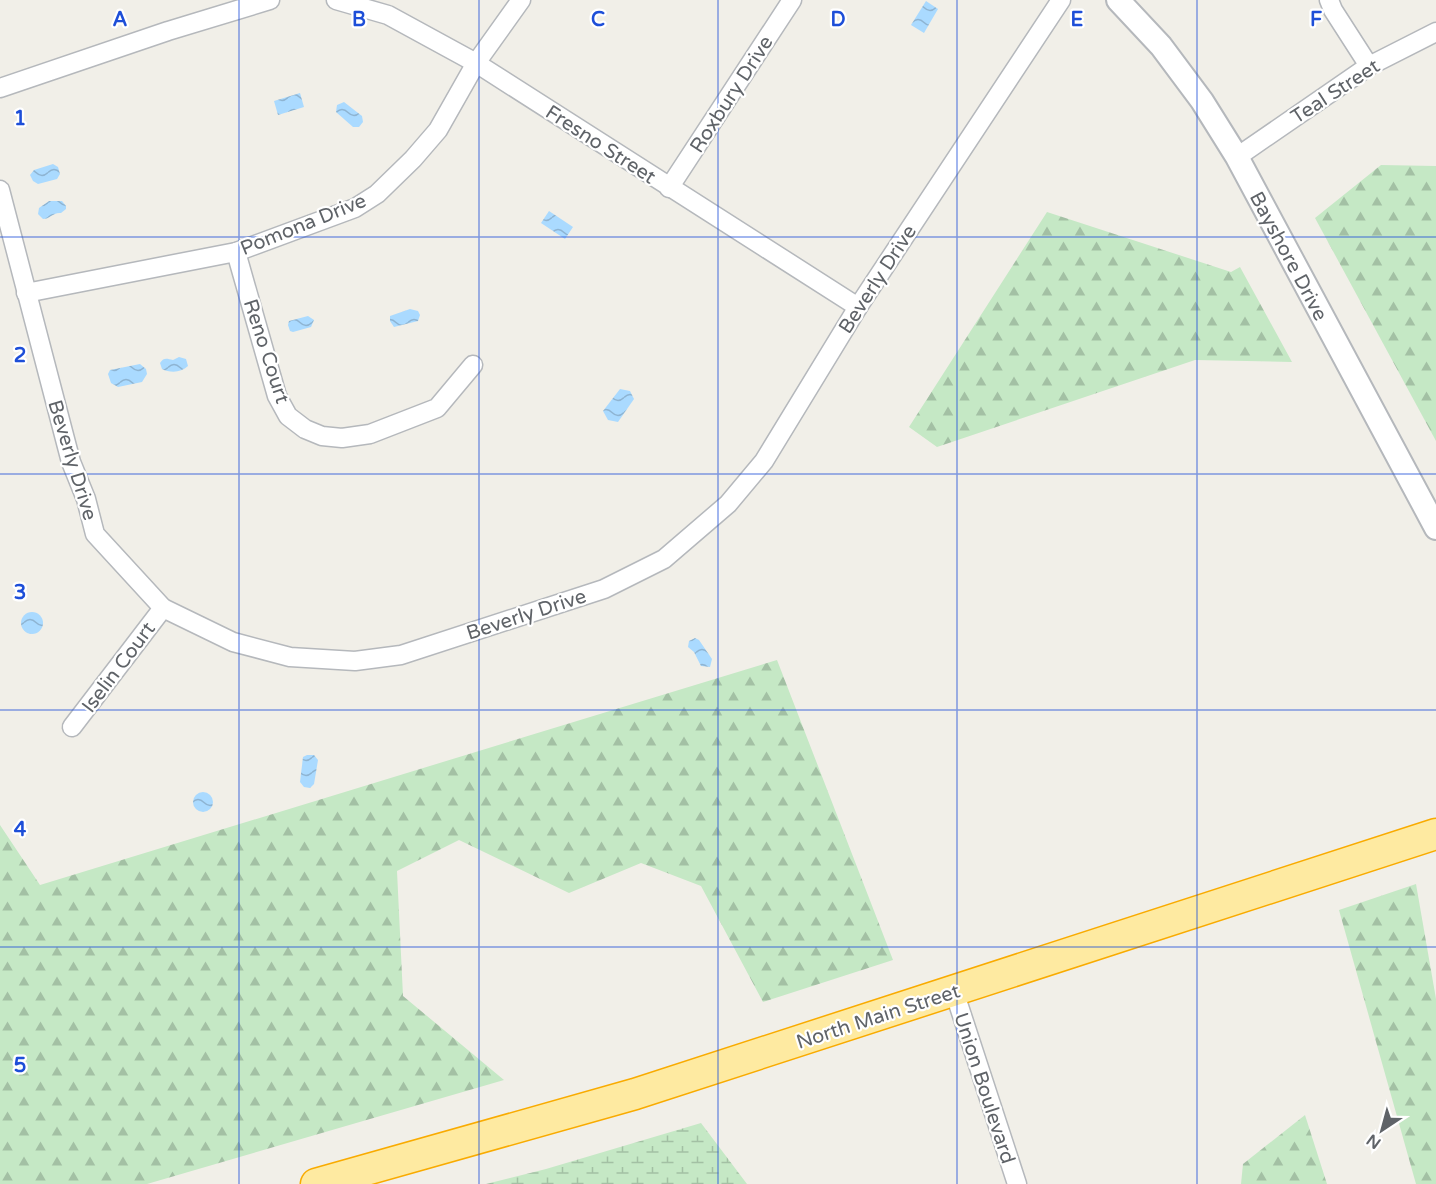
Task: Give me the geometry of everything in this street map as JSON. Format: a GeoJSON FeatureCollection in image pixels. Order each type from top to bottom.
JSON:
{"type":"FeatureCollection","features":[{"type":"Feature","properties":{"kind":"highway","name":"North Main Street"},"geometry":{"type":"LineString","coordinates":[[316,1184],[635,1094],[1436,834]]}},
{"type":"Feature","properties":{"kind":"street"},"geometry":{"type":"LineString","coordinates":[[0,88],[168,31],[270,0]]}},
{"type":"Feature","properties":{"kind":"street","name":"Fresno Street"},"geometry":{"type":"LineString","coordinates":[[336,0],[388,15],[476,63],[858,307]]}},
{"type":"Feature","properties":{"kind":"street","name":"Pomona Drive"},"geometry":{"type":"LineString","coordinates":[[26,293],[236,252],[355,208],[378,194],[438,130],[476,63],[521,0]]}},
{"type":"Feature","properties":{"kind":"street","name":"Roxbury Drive"},"geometry":{"type":"LineString","coordinates":[[669,188],[792,0]]}},
{"type":"Feature","properties":{"kind":"street","name":"Beverly Drive"},"geometry":{"type":"LineString","coordinates":[[0,190],[71,462],[86,499],[95,534],[163,608],[233,642],[290,657],[355,661],[401,655],[604,589],[664,559],[728,504],[764,461],[858,307],[1061,0]]}},
{"type":"Feature","properties":{"kind":"street","name":"Bayshore Drive"},"geometry":{"type":"LineString","coordinates":[[1118,0],[1161,46],[1202,101],[1237,157],[1436,528]]}},
{"type":"Feature","properties":{"kind":"street"},"geometry":{"type":"LineString","coordinates":[[1329,0],[1333,10],[1370,66]]}},
{"type":"Feature","properties":{"kind":"street","name":"Teal Street"},"geometry":{"type":"LineString","coordinates":[[1237,157],[1370,66],[1436,32]]}},
{"type":"Feature","properties":{"kind":"street","name":"Reno Court"},"geometry":{"type":"LineString","coordinates":[[236,252],[277,396],[288,416],[305,429],[322,436],[342,438],[370,434],[438,408],[472,365]]}},
{"type":"Feature","properties":{"kind":"street","name":"Iselin Court"},"geometry":{"type":"LineString","coordinates":[[72,727],[163,608]]}},
{"type":"Feature","properties":{"kind":"street","name":"Union Boulevard"},"geometry":{"type":"LineString","coordinates":[[954,991],[1017,1184]]}},
{"type":"Feature","properties":{"kind":"green space"},"geometry":{"type":"Polygon","coordinates":[[[1381,165],[1436,166],[1436,441],[1315,218],[1381,165]]]}},
{"type":"Feature","properties":{"kind":"green space"},"geometry":{"type":"Polygon","coordinates":[[[1047,212],[1231,272],[1240,267],[1292,362],[1195,360],[937,447],[909,427],[1047,212]]]}},
{"type":"Feature","properties":{"kind":"green space"},"geometry":{"type":"Polygon","coordinates":[[[777,660],[893,960],[763,1002],[701,886],[641,863],[569,893],[459,840],[397,871],[403,996],[504,1080],[147,1184],[0,1184],[0,825],[40,885],[777,660]]]}},
{"type":"Feature","properties":{"kind":"green space"},"geometry":{"type":"Polygon","coordinates":[[[1416,884],[1436,999],[1436,1184],[1416,1184],[1339,910],[1416,884]]]}},
{"type":"Feature","properties":{"kind":"green space"},"geometry":{"type":"Polygon","coordinates":[[[1305,1115],[1327,1184],[1241,1184],[1243,1164],[1305,1115]]]}},
{"type":"Feature","properties":{"kind":"green space"},"geometry":{"type":"Polygon","coordinates":[[[701,1123],[747,1184],[486,1184],[546,1169],[701,1123]]]}},
{"type":"Feature","properties":{"kind":"water"},"geometry":{"type":"Polygon","coordinates":[[[926,1],[938,9],[924,33],[911,25],[926,1]]]}},
{"type":"Feature","properties":{"kind":"water"},"geometry":{"type":"Polygon","coordinates":[[[300,93],[304,107],[278,115],[274,101],[300,93]]]}},
{"type":"Feature","properties":{"kind":"water"},"geometry":{"type":"Polygon","coordinates":[[[344,102],[362,116],[363,122],[359,127],[353,127],[336,112],[337,105],[344,102]]]}},
{"type":"Feature","properties":{"kind":"water"},"geometry":{"type":"Polygon","coordinates":[[[53,164],[58,167],[60,174],[57,179],[38,184],[33,181],[30,175],[34,170],[53,164]]]}},
{"type":"Feature","properties":{"kind":"water"},"geometry":{"type":"Polygon","coordinates":[[[49,201],[62,201],[66,209],[43,219],[38,214],[39,208],[49,201]]]}},
{"type":"Feature","properties":{"kind":"water"},"geometry":{"type":"Polygon","coordinates":[[[549,211],[573,227],[565,239],[541,223],[549,211]]]}},
{"type":"Feature","properties":{"kind":"water"},"geometry":{"type":"Polygon","coordinates":[[[410,309],[418,311],[420,315],[418,321],[394,327],[390,316],[410,309]]]}},
{"type":"Feature","properties":{"kind":"water"},"geometry":{"type":"Polygon","coordinates":[[[308,316],[314,320],[311,327],[290,331],[289,321],[308,316]]]}},
{"type":"Feature","properties":{"kind":"water"},"geometry":{"type":"Polygon","coordinates":[[[179,357],[186,359],[188,366],[175,372],[162,369],[160,363],[163,360],[173,360],[179,357]]]}},
{"type":"Feature","properties":{"kind":"water"},"geometry":{"type":"Polygon","coordinates":[[[140,364],[146,369],[147,374],[142,382],[118,387],[111,383],[108,374],[110,370],[140,364]]]}},
{"type":"Feature","properties":{"kind":"water"},"geometry":{"type":"Polygon","coordinates":[[[620,389],[630,391],[634,399],[618,422],[608,420],[603,411],[620,389]]]}},
{"type":"Feature","properties":{"kind":"water"},"geometry":{"type":"Polygon","coordinates":[[[32,612],[40,615],[43,623],[40,631],[32,634],[24,631],[21,623],[24,615],[32,612]]]}},
{"type":"Feature","properties":{"kind":"water"},"geometry":{"type":"Polygon","coordinates":[[[695,638],[699,640],[712,659],[710,667],[701,666],[694,652],[688,647],[689,641],[695,638]]]}},
{"type":"Feature","properties":{"kind":"water"},"geometry":{"type":"Polygon","coordinates":[[[314,755],[318,760],[314,784],[310,788],[304,787],[300,782],[303,757],[314,755]]]}},
{"type":"Feature","properties":{"kind":"water"},"geometry":{"type":"Polygon","coordinates":[[[199,792],[207,792],[213,798],[213,806],[207,812],[199,812],[193,806],[193,798],[199,792]]]}}]}
